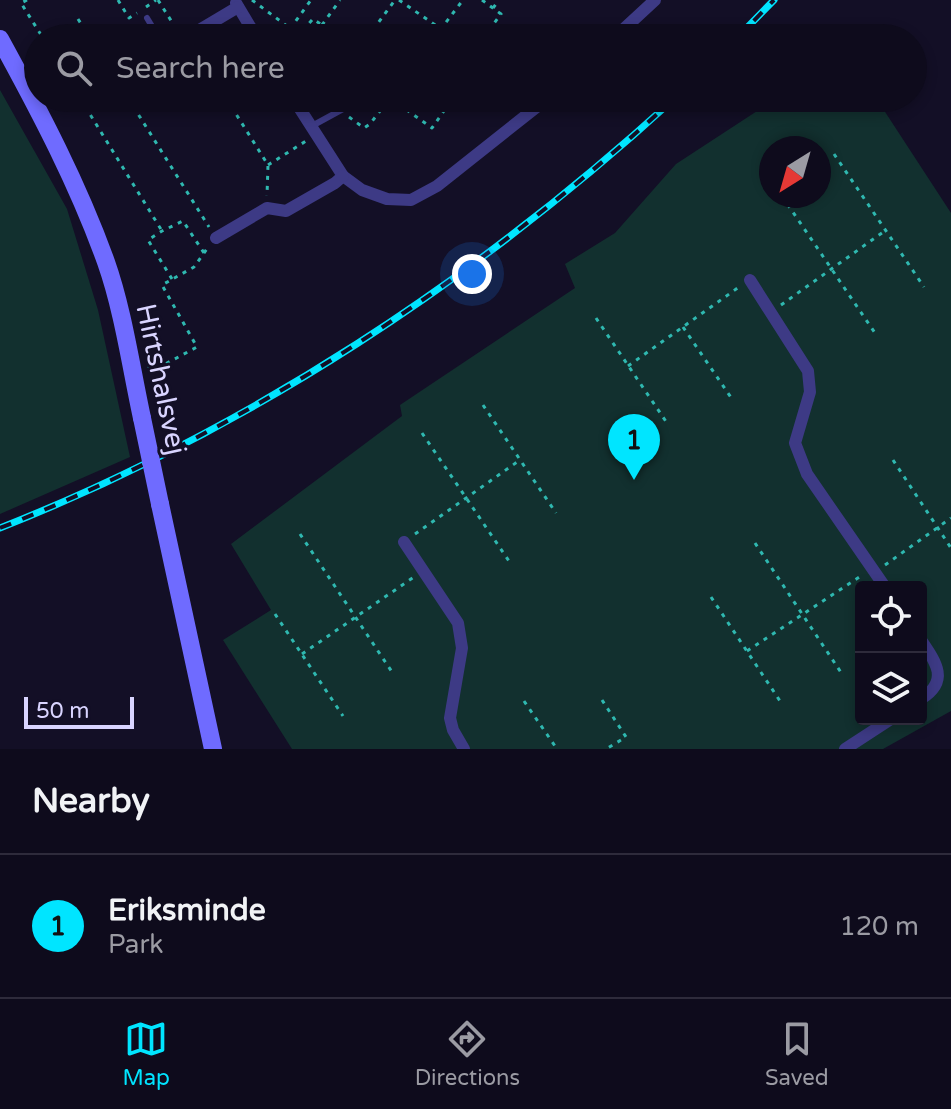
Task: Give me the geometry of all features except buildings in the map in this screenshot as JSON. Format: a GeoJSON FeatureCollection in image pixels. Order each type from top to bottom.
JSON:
{"type":"FeatureCollection","features":[{"type":"Feature","properties":{"kind":"street"},"geometry":{"type":"LineString","coordinates":[[628,24],[649,2]]}},
{"type":"Feature","properties":{"kind":"street"},"geometry":{"type":"LineString","coordinates":[[206,24],[236,3],[249,24]]}},
{"type":"Feature","properties":{"kind":"street","name":"Hirtshalsvej"},"geometry":{"type":"LineString","coordinates":[[0,39],[24,83]]}},
{"type":"Feature","properties":{"kind":"street","name":"Hirtshalsvej"},"geometry":{"type":"LineString","coordinates":[[40,112],[76,186],[107,265],[213,749]]}},
{"type":"Feature","properties":{"kind":"street"},"geometry":{"type":"LineString","coordinates":[[301,112],[343,176],[362,190],[387,199],[411,200],[437,186],[526,112]]}},
{"type":"Feature","properties":{"kind":"street"},"geometry":{"type":"LineString","coordinates":[[216,238],[267,208],[286,211],[343,176]]}},
{"type":"Feature","properties":{"kind":"street"},"geometry":{"type":"LineString","coordinates":[[750,280],[808,371],[810,392],[795,443],[807,474],[881,581]]}},
{"type":"Feature","properties":{"kind":"street"},"geometry":{"type":"LineString","coordinates":[[404,542],[458,623],[462,648],[450,718],[464,749]]}},
{"type":"Feature","properties":{"kind":"street"},"geometry":{"type":"LineString","coordinates":[[927,649],[937,665],[938,677],[936,686],[927,696]]}},
{"type":"Feature","properties":{"kind":"street"},"geometry":{"type":"LineString","coordinates":[[845,749],[882,725]]}},
{"type":"Feature","properties":{"kind":"lane"},"geometry":{"type":"LineString","coordinates":[[147,18],[151,24]]}},
{"type":"Feature","properties":{"kind":"lane"},"geometry":{"type":"LineString","coordinates":[[313,131],[337,112]]}},
{"type":"Feature","properties":{"kind":"path"},"geometry":{"type":"LineString","coordinates":[[27,0],[21,3],[34,24]]}},
{"type":"Feature","properties":{"kind":"path"},"geometry":{"type":"LineString","coordinates":[[118,0],[129,18],[157,0],[173,24]]}},
{"type":"Feature","properties":{"kind":"path"},"geometry":{"type":"LineString","coordinates":[[252,0],[283,24]]}},
{"type":"Feature","properties":{"kind":"path"},"geometry":{"type":"LineString","coordinates":[[258,5],[262,0]]}},
{"type":"Feature","properties":{"kind":"path"},"geometry":{"type":"LineString","coordinates":[[294,24],[311,0]]}},
{"type":"Feature","properties":{"kind":"path"},"geometry":{"type":"LineString","coordinates":[[323,24],[340,0]]}},
{"type":"Feature","properties":{"kind":"path"},"geometry":{"type":"LineString","coordinates":[[378,24],[397,0],[433,24]]}},
{"type":"Feature","properties":{"kind":"path"},"geometry":{"type":"LineString","coordinates":[[445,24],[463,0]]}},
{"type":"Feature","properties":{"kind":"path"},"geometry":{"type":"LineString","coordinates":[[482,0],[501,14],[494,24]]}},
{"type":"Feature","properties":{"kind":"path"},"geometry":{"type":"LineString","coordinates":[[493,8],[499,0]]}},
{"type":"Feature","properties":{"kind":"path"},"geometry":{"type":"LineString","coordinates":[[78,19],[81,24]]}},
{"type":"Feature","properties":{"kind":"path"},"geometry":{"type":"LineString","coordinates":[[89,112],[162,231]]}},
{"type":"Feature","properties":{"kind":"path"},"geometry":{"type":"LineString","coordinates":[[130,359],[156,369],[197,347],[162,285],[194,267],[216,238],[137,112]]}},
{"type":"Feature","properties":{"kind":"path"},"geometry":{"type":"LineString","coordinates":[[235,112],[268,165],[267,208]]}},
{"type":"Feature","properties":{"kind":"path"},"geometry":{"type":"LineString","coordinates":[[342,112],[364,128],[379,112]]}},
{"type":"Feature","properties":{"kind":"path"},"geometry":{"type":"LineString","coordinates":[[410,112],[432,128],[443,112]]}},
{"type":"Feature","properties":{"kind":"path"},"geometry":{"type":"LineString","coordinates":[[268,165],[313,131]]}},
{"type":"Feature","properties":{"kind":"path"},"geometry":{"type":"LineString","coordinates":[[834,154],[924,287]]}},
{"type":"Feature","properties":{"kind":"path"},"geometry":{"type":"LineString","coordinates":[[790,208],[877,336]]}},
{"type":"Feature","properties":{"kind":"path"},"geometry":{"type":"LineString","coordinates":[[172,280],[148,240],[183,221],[204,253]]}},
{"type":"Feature","properties":{"kind":"path"},"geometry":{"type":"LineString","coordinates":[[771,312],[886,230]]}},
{"type":"Feature","properties":{"kind":"path"},"geometry":{"type":"LineString","coordinates":[[628,366],[750,280]]}},
{"type":"Feature","properties":{"kind":"path"},"geometry":{"type":"LineString","coordinates":[[596,318],[667,423]]}},
{"type":"Feature","properties":{"kind":"path"},"geometry":{"type":"LineString","coordinates":[[683,327],[732,399]]}},
{"type":"Feature","properties":{"kind":"path"},"geometry":{"type":"LineString","coordinates":[[483,405],[556,513]]}},
{"type":"Feature","properties":{"kind":"path"},"geometry":{"type":"LineString","coordinates":[[422,433],[511,564]]}},
{"type":"Feature","properties":{"kind":"path"},"geometry":{"type":"LineString","coordinates":[[404,542],[520,460]]}},
{"type":"Feature","properties":{"kind":"path"},"geometry":{"type":"LineString","coordinates":[[893,460],[951,548]]}},
{"type":"Feature","properties":{"kind":"path"},"geometry":{"type":"LineString","coordinates":[[747,651],[951,518]]}},
{"type":"Feature","properties":{"kind":"path"},"geometry":{"type":"LineString","coordinates":[[300,534],[392,672]]}},
{"type":"Feature","properties":{"kind":"path"},"geometry":{"type":"LineString","coordinates":[[755,543],[842,674]]}},
{"type":"Feature","properties":{"kind":"path"},"geometry":{"type":"LineString","coordinates":[[302,654],[423,571]]}},
{"type":"Feature","properties":{"kind":"path"},"geometry":{"type":"LineString","coordinates":[[711,597],[782,704]]}},
{"type":"Feature","properties":{"kind":"path"},"geometry":{"type":"LineString","coordinates":[[275,614],[343,716]]}},
{"type":"Feature","properties":{"kind":"path"},"geometry":{"type":"LineString","coordinates":[[602,700],[626,737],[606,749]]}},
{"type":"Feature","properties":{"kind":"path"},"geometry":{"type":"LineString","coordinates":[[524,701],[557,749]]}},
{"type":"Feature","properties":{"kind":"green space"},"geometry":{"type":"Polygon","coordinates":[[[0,90],[67,209],[98,310],[130,457],[0,514],[0,90]]]}},
{"type":"Feature","properties":{"kind":"green space"},"geometry":{"type":"Polygon","coordinates":[[[756,112],[885,112],[951,213],[951,711],[927,724],[927,581],[855,581],[855,725],[926,725],[883,749],[292,749],[223,640],[271,610],[231,544],[402,416],[400,405],[575,288],[565,264],[615,233],[676,164],[756,112]]]}},
{"type":"Feature","properties":{"kind":"railway"},"geometry":{"type":"LineString","coordinates":[[751,24],[774,0]]}},
{"type":"Feature","properties":{"kind":"railway"},"geometry":{"type":"LineString","coordinates":[[0,528],[93,489],[183,444],[357,344],[521,228],[659,112]]}},
{"type":"Feature","properties":{"kind":"place","name":"Eriksminde"},"geometry":{"type":"Point","coordinates":[634,480]}}]}
